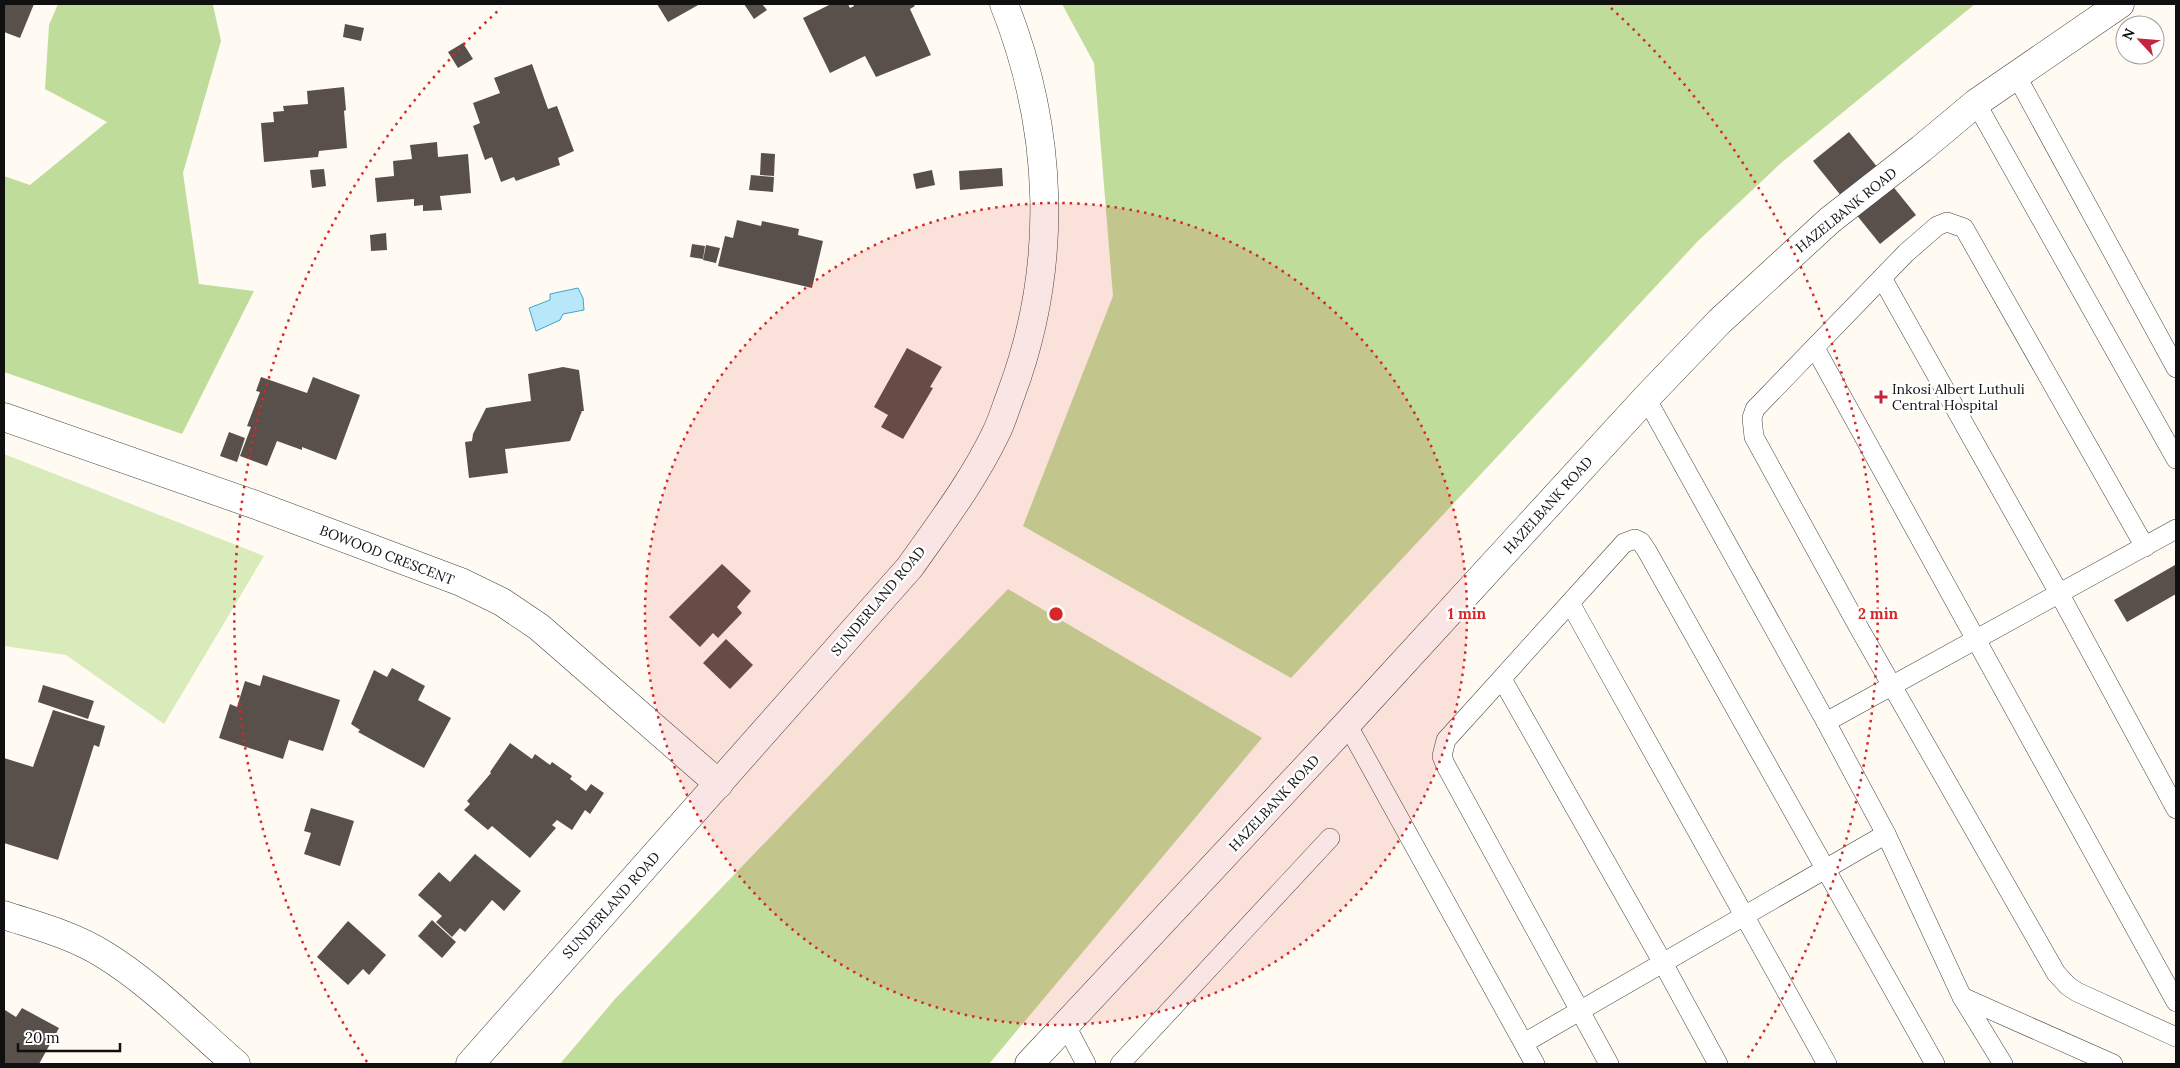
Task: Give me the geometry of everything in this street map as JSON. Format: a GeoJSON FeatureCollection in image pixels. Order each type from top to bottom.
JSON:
{"type":"FeatureCollection","features":[{"type":"Feature","properties":{"kind":"street","name":"SUNDERLAND ROAD"},"geometry":{"type":"LineString","coordinates":[[470,1064],[910,566],[971,479],[996,432],[1023,362],[1038,298],[1045,232],[1044,162],[1028,79],[1018,40],[1004,4]]}},
{"type":"Feature","properties":{"kind":"street","name":"HAZELBANK ROAD"},"geometry":{"type":"LineString","coordinates":[[1029,1064],[1347,724],[1646,398],[1720,321],[1830,220],[1921,149],[1976,103],[2120,4]]}},
{"type":"Feature","properties":{"kind":"street","name":"BOWOOD CRESCENT"},"geometry":{"type":"LineString","coordinates":[[4,418],[256,505],[461,582],[502,602],[539,627],[719,784]]}},
{"type":"Feature","properties":{"kind":"street"},"geometry":{"type":"LineString","coordinates":[[4,915],[66,936],[103,954],[139,979],[236,1064]]}},
{"type":"Feature","properties":{"kind":"lane"},"geometry":{"type":"LineString","coordinates":[[2016,75],[2176,368]]}},
{"type":"Feature","properties":{"kind":"lane"},"geometry":{"type":"LineString","coordinates":[[1976,103],[2176,459]]}},
{"type":"Feature","properties":{"kind":"lane"},"geometry":{"type":"LineString","coordinates":[[2145,547],[1964,228],[1947,222],[1937,226],[1882,278],[1755,410],[1752,418],[1754,437],[1892,685],[2056,973],[2068,986],[2077,992],[2176,1037]]}},
{"type":"Feature","properties":{"kind":"lane"},"geometry":{"type":"LineString","coordinates":[[1882,278],[2059,593],[2176,809]]}},
{"type":"Feature","properties":{"kind":"lane"},"geometry":{"type":"LineString","coordinates":[[1814,348],[1977,639],[2176,1002]]}},
{"type":"Feature","properties":{"kind":"lane"},"geometry":{"type":"LineString","coordinates":[[1646,398],[1826,722],[1886,834],[1962,997],[2003,1064]]}},
{"type":"Feature","properties":{"kind":"lane"},"geometry":{"type":"LineString","coordinates":[[1826,722],[2176,529]]}},
{"type":"Feature","properties":{"kind":"lane"},"geometry":{"type":"LineString","coordinates":[[1609,1064],[1442,756],[1446,740],[1624,543],[1635,539],[1641,542],[1935,1064]]}},
{"type":"Feature","properties":{"kind":"lane"},"geometry":{"type":"LineString","coordinates":[[1570,603],[1827,1064]]}},
{"type":"Feature","properties":{"kind":"lane"},"geometry":{"type":"LineString","coordinates":[[1502,679],[1663,962],[1718,1064]]}},
{"type":"Feature","properties":{"kind":"lane"},"geometry":{"type":"LineString","coordinates":[[1347,724],[1536,1064]]}},
{"type":"Feature","properties":{"kind":"lane"},"geometry":{"type":"LineString","coordinates":[[1524,1043],[1886,834]]}},
{"type":"Feature","properties":{"kind":"lane"},"geometry":{"type":"LineString","coordinates":[[1120,1064],[1330,838]]}},
{"type":"Feature","properties":{"kind":"lane"},"geometry":{"type":"LineString","coordinates":[[1962,997],[2113,1064]]}},
{"type":"Feature","properties":{"kind":"lane"},"geometry":{"type":"LineString","coordinates":[[1066,1026],[1086,1064]]}},
{"type":"Feature","properties":{"kind":"green space"},"geometry":{"type":"Polygon","coordinates":[[[58,4],[213,5],[221,41],[183,173],[199,284],[254,291],[182,434],[4,372],[4,176],[30,185],[107,122],[45,89],[49,25],[58,4]]]}},
{"type":"Feature","properties":{"kind":"green space"},"geometry":{"type":"Polygon","coordinates":[[[1062,4],[1975,4],[1781,163],[1698,241],[1291,678],[1023,526],[1113,296],[1094,63],[1062,4]]]}},
{"type":"Feature","properties":{"kind":"green space"},"geometry":{"type":"Polygon","coordinates":[[[4,454],[264,556],[164,724],[66,655],[4,646],[4,454]]]}},
{"type":"Feature","properties":{"kind":"green space"},"geometry":{"type":"Polygon","coordinates":[[[1008,589],[1262,738],[989,1064],[560,1064],[615,999],[1008,589]]]}},
{"type":"Feature","properties":{"kind":"water"},"geometry":{"type":"Polygon","coordinates":[[[578,288],[583,298],[584,310],[563,314],[560,320],[536,331],[529,308],[550,300],[550,294],[578,288]]]}},
{"type":"Feature","properties":{"kind":"building"},"geometry":{"type":"Polygon","coordinates":[[[4,4],[34,4],[20,38],[4,32],[4,4]]]}},
{"type":"Feature","properties":{"kind":"building"},"geometry":{"type":"Polygon","coordinates":[[[657,4],[700,4],[668,22],[657,4]]]}},
{"type":"Feature","properties":{"kind":"building"},"geometry":{"type":"Polygon","coordinates":[[[744,4],[762,4],[767,10],[754,19],[744,4]]]}},
{"type":"Feature","properties":{"kind":"building"},"geometry":{"type":"Polygon","coordinates":[[[831,4],[848,4],[850,8],[854,6],[853,4],[913,4],[915,6],[910,9],[931,55],[876,77],[865,56],[830,73],[803,18],[831,4]]]}},
{"type":"Feature","properties":{"kind":"building"},"geometry":{"type":"Polygon","coordinates":[[[345,24],[364,28],[361,41],[343,37],[345,24]]]}},
{"type":"Feature","properties":{"kind":"building"},"geometry":{"type":"Polygon","coordinates":[[[463,43],[473,59],[458,68],[448,52],[463,43]]]}},
{"type":"Feature","properties":{"kind":"building"},"geometry":{"type":"Polygon","coordinates":[[[532,64],[548,109],[557,106],[574,151],[558,158],[560,165],[516,181],[514,177],[501,182],[492,157],[485,160],[473,126],[480,123],[473,103],[500,93],[494,78],[532,64]]]}},
{"type":"Feature","properties":{"kind":"building"},"geometry":{"type":"Polygon","coordinates":[[[344,87],[347,148],[319,151],[318,157],[264,162],[261,123],[274,122],[273,112],[284,111],[283,106],[308,104],[307,91],[344,87]]]}},
{"type":"Feature","properties":{"kind":"building"},"geometry":{"type":"Polygon","coordinates":[[[1849,132],[1916,215],[1880,244],[1813,161],[1849,132]]]}},
{"type":"Feature","properties":{"kind":"building"},"geometry":{"type":"Polygon","coordinates":[[[437,142],[438,157],[468,154],[471,193],[440,196],[442,210],[423,211],[423,205],[414,206],[414,199],[377,202],[375,178],[394,176],[393,161],[412,159],[410,145],[437,142]]]}},
{"type":"Feature","properties":{"kind":"building"},"geometry":{"type":"Polygon","coordinates":[[[761,153],[775,154],[774,176],[760,175],[761,153]]]}},
{"type":"Feature","properties":{"kind":"building"},"geometry":{"type":"Polygon","coordinates":[[[1002,168],[1003,186],[960,190],[959,171],[1002,168]]]}},
{"type":"Feature","properties":{"kind":"building"},"geometry":{"type":"Polygon","coordinates":[[[324,169],[326,186],[312,188],[310,170],[324,169]]]}},
{"type":"Feature","properties":{"kind":"building"},"geometry":{"type":"Polygon","coordinates":[[[932,170],[935,185],[916,189],[913,174],[932,170]]]}},
{"type":"Feature","properties":{"kind":"building"},"geometry":{"type":"Polygon","coordinates":[[[751,175],[774,177],[773,192],[749,190],[751,175]]]}},
{"type":"Feature","properties":{"kind":"building"},"geometry":{"type":"Polygon","coordinates":[[[737,220],[761,226],[762,221],[799,229],[798,235],[823,241],[812,288],[718,266],[725,236],[733,238],[737,220]]]}},
{"type":"Feature","properties":{"kind":"building"},"geometry":{"type":"Polygon","coordinates":[[[386,233],[387,250],[371,251],[370,235],[386,233]]]}},
{"type":"Feature","properties":{"kind":"building"},"geometry":{"type":"Polygon","coordinates":[[[692,244],[705,246],[703,259],[690,257],[692,244]]]}},
{"type":"Feature","properties":{"kind":"building"},"geometry":{"type":"Polygon","coordinates":[[[706,245],[720,248],[716,263],[703,260],[706,245]]]}},
{"type":"Feature","properties":{"kind":"building"},"geometry":{"type":"Polygon","coordinates":[[[907,348],[942,367],[930,387],[933,388],[903,439],[881,427],[888,415],[874,407],[907,348]]]}},
{"type":"Feature","properties":{"kind":"building"},"geometry":{"type":"Polygon","coordinates":[[[563,367],[579,370],[584,411],[582,411],[570,441],[505,449],[508,473],[469,478],[465,442],[472,441],[473,434],[486,408],[531,401],[528,374],[563,367]]]}},
{"type":"Feature","properties":{"kind":"building"},"geometry":{"type":"Polygon","coordinates":[[[261,377],[307,393],[313,377],[360,395],[336,460],[302,447],[302,450],[277,441],[267,466],[240,456],[251,427],[247,426],[260,392],[256,391],[261,377]]]}},
{"type":"Feature","properties":{"kind":"building"},"geometry":{"type":"Polygon","coordinates":[[[229,432],[245,438],[237,462],[220,456],[229,432]]]}},
{"type":"Feature","properties":{"kind":"building"},"geometry":{"type":"Polygon","coordinates":[[[722,564],[751,591],[737,607],[742,613],[718,638],[713,633],[700,647],[669,617],[722,564]]]}},
{"type":"Feature","properties":{"kind":"building"},"geometry":{"type":"Polygon","coordinates":[[[2175,565],[2176,594],[2127,622],[2114,600],[2175,565]]]}},
{"type":"Feature","properties":{"kind":"building"},"geometry":{"type":"Polygon","coordinates":[[[726,639],[753,665],[730,689],[703,663],[726,639]]]}},
{"type":"Feature","properties":{"kind":"building"},"geometry":{"type":"Polygon","coordinates":[[[392,668],[425,686],[418,700],[451,718],[424,768],[358,732],[360,730],[351,724],[374,670],[387,677],[392,668]]]}},
{"type":"Feature","properties":{"kind":"building"},"geometry":{"type":"Polygon","coordinates":[[[263,675],[340,700],[323,751],[289,740],[283,759],[219,738],[230,704],[237,707],[245,681],[260,686],[263,675]]]}},
{"type":"Feature","properties":{"kind":"building"},"geometry":{"type":"Polygon","coordinates":[[[43,685],[94,701],[88,719],[38,702],[43,685]]]}},
{"type":"Feature","properties":{"kind":"building"},"geometry":{"type":"Polygon","coordinates":[[[53,710],[105,726],[99,747],[94,745],[58,860],[4,843],[4,758],[33,767],[53,710]]]}},
{"type":"Feature","properties":{"kind":"building"},"geometry":{"type":"Polygon","coordinates":[[[510,743],[532,759],[535,754],[550,765],[552,762],[572,776],[570,779],[586,791],[591,784],[604,793],[590,814],[585,810],[572,830],[557,820],[552,825],[556,828],[530,858],[492,826],[488,830],[464,810],[470,804],[467,801],[491,773],[510,743]]]}},
{"type":"Feature","properties":{"kind":"building"},"geometry":{"type":"Polygon","coordinates":[[[311,808],[354,821],[340,866],[304,854],[311,833],[304,831],[311,808]]]}},
{"type":"Feature","properties":{"kind":"building"},"geometry":{"type":"Polygon","coordinates":[[[475,854],[521,891],[504,911],[492,900],[465,932],[460,928],[452,937],[436,922],[442,916],[418,895],[439,872],[450,882],[475,854]]]}},
{"type":"Feature","properties":{"kind":"building"},"geometry":{"type":"Polygon","coordinates":[[[432,920],[456,942],[442,958],[418,936],[432,920]]]}},
{"type":"Feature","properties":{"kind":"building"},"geometry":{"type":"Polygon","coordinates":[[[348,921],[386,955],[369,975],[363,969],[348,985],[317,957],[348,921]]]}},
{"type":"Feature","properties":{"kind":"building"},"geometry":{"type":"Polygon","coordinates":[[[22,1008],[59,1028],[39,1064],[4,1064],[4,1013],[5,1010],[16,1017],[22,1008]]]}},
{"type":"Feature","properties":{"kind":"place","name":"Inkosi Albert Luthuli Central Hospital"},"geometry":{"type":"Point","coordinates":[1881,397]}}]}
